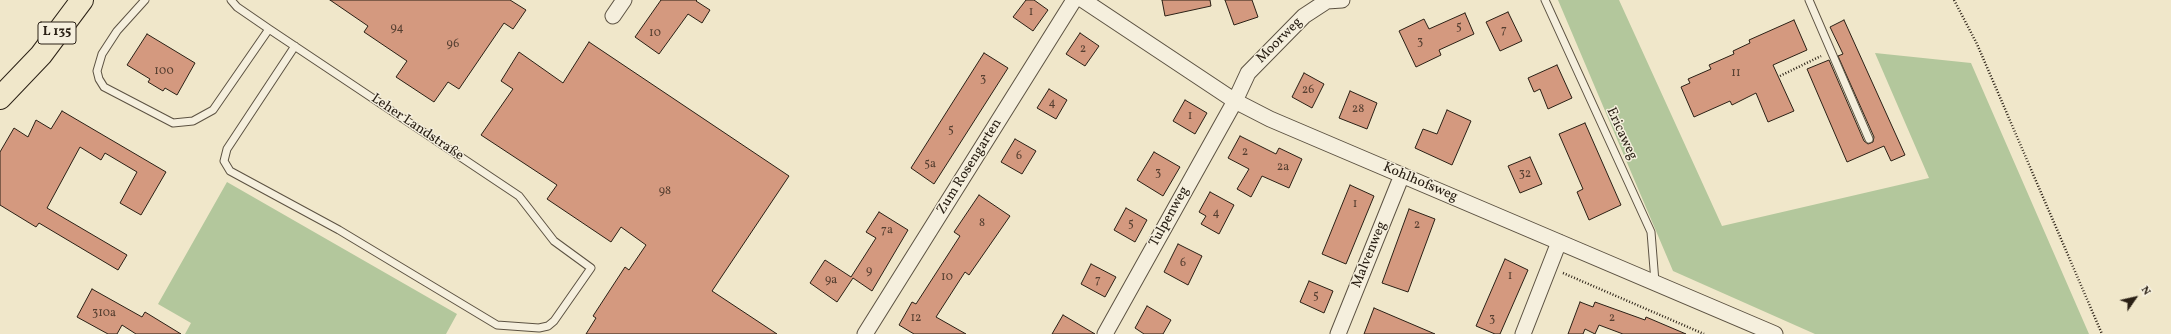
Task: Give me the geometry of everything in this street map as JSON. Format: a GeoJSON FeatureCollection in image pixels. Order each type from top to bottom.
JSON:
{"type":"FeatureCollection","features":[{"type":"Feature","properties":{"kind":"main road","name":"L 135"},"geometry":{"type":"LineString","coordinates":[[0,98],[31,65],[82,0]]}},
{"type":"Feature","properties":{"kind":"street"},"geometry":{"type":"LineString","coordinates":[[613,16],[624,0]]}},
{"type":"Feature","properties":{"kind":"street","name":"Zum Rosengarten"},"geometry":{"type":"LineString","coordinates":[[865,334],[1074,0]]}},
{"type":"Feature","properties":{"kind":"street","name":"Kohlhofsweg"},"geometry":{"type":"LineString","coordinates":[[1083,0],[1235,101],[1270,119],[1775,334]]}},
{"type":"Feature","properties":{"kind":"street","name":"Moorweg"},"geometry":{"type":"LineString","coordinates":[[1235,101],[1248,73],[1304,16],[1327,1],[1342,0]]}},
{"type":"Feature","properties":{"kind":"street","name":"Tulpenweg"},"geometry":{"type":"LineString","coordinates":[[1105,334],[1235,101]]}},
{"type":"Feature","properties":{"kind":"street","name":"Malvenweg"},"geometry":{"type":"LineString","coordinates":[[1338,334],[1402,176]]}},
{"type":"Feature","properties":{"kind":"street"},"geometry":{"type":"LineString","coordinates":[[1523,334],[1559,242]]}},
{"type":"Feature","properties":{"kind":"lane","name":"Leher Landstraße"},"geometry":{"type":"LineString","coordinates":[[231,0],[237,7],[269,29],[519,196],[554,241],[591,268],[554,321],[548,326],[539,328],[497,325],[346,234],[230,171],[224,160],[227,149],[294,46]]}},
{"type":"Feature","properties":{"kind":"lane","name":"Ericaweg"},"geometry":{"type":"LineString","coordinates":[[1545,0],[1651,232],[1655,283]]}},
{"type":"Feature","properties":{"kind":"lane"},"geometry":{"type":"LineString","coordinates":[[1809,0],[1869,139]]}},
{"type":"Feature","properties":{"kind":"lane"},"geometry":{"type":"LineString","coordinates":[[143,2],[117,31],[102,54],[97,71],[99,79],[104,87],[173,123],[193,121],[213,110],[269,29]]}},
{"type":"Feature","properties":{"kind":"path"},"geometry":{"type":"LineString","coordinates":[[1954,0],[1977,44],[2102,334]]}},
{"type":"Feature","properties":{"kind":"path"},"geometry":{"type":"LineString","coordinates":[[1780,76],[1830,51]]}},
{"type":"Feature","properties":{"kind":"path"},"geometry":{"type":"LineString","coordinates":[[1550,267],[1704,334]]}},
{"type":"Feature","properties":{"kind":"green space"},"geometry":{"type":"Polygon","coordinates":[[[1558,0],[1619,0],[1722,226],[1929,178],[1875,53],[1971,63],[2089,334],[1815,334],[1673,271],[1558,0]]]}},
{"type":"Feature","properties":{"kind":"green space"},"geometry":{"type":"Polygon","coordinates":[[[227,182],[457,314],[446,334],[185,334],[191,323],[158,304],[227,182]]]}},
{"type":"Feature","properties":{"kind":"building"},"geometry":{"type":"Polygon","coordinates":[[[330,0],[510,0],[526,10],[513,29],[504,23],[459,89],[448,82],[434,102],[396,77],[407,61],[364,32],[368,26],[330,0]]]}},
{"type":"Feature","properties":{"kind":"building"},"geometry":{"type":"Polygon","coordinates":[[[661,0],[697,0],[696,1],[710,10],[702,23],[688,14],[659,54],[635,37],[661,0]]]}},
{"type":"Feature","properties":{"kind":"building"},"geometry":{"type":"Polygon","coordinates":[[[1026,0],[1034,0],[1048,10],[1033,31],[1013,17],[1026,0]]]}},
{"type":"Feature","properties":{"kind":"building"},"geometry":{"type":"Polygon","coordinates":[[[1162,0],[1210,0],[1211,6],[1165,16],[1162,0]]]}},
{"type":"Feature","properties":{"kind":"building"},"geometry":{"type":"Polygon","coordinates":[[[1225,0],[1252,0],[1258,17],[1234,25],[1225,0]]]}},
{"type":"Feature","properties":{"kind":"building"},"geometry":{"type":"Polygon","coordinates":[[[1508,12],[1522,41],[1500,51],[1486,22],[1508,12]]]}},
{"type":"Feature","properties":{"kind":"building"},"geometry":{"type":"Polygon","coordinates":[[[1465,13],[1474,34],[1439,50],[1441,55],[1416,67],[1399,31],[1424,19],[1429,29],[1465,13]]]}},
{"type":"Feature","properties":{"kind":"building"},"geometry":{"type":"Polygon","coordinates":[[[1794,20],[1807,50],[1773,65],[1794,111],[1768,122],[1756,93],[1732,105],[1730,101],[1694,117],[1681,87],[1690,83],[1688,79],[1711,69],[1709,65],[1734,54],[1733,51],[1750,43],[1749,40],[1794,20]]]}},
{"type":"Feature","properties":{"kind":"building"},"geometry":{"type":"Polygon","coordinates":[[[1844,20],[1905,155],[1891,161],[1884,146],[1847,162],[1807,69],[1829,60],[1864,141],[1868,144],[1873,142],[1874,137],[1838,56],[1843,54],[1830,27],[1844,20]]]}},
{"type":"Feature","properties":{"kind":"building"},"geometry":{"type":"Polygon","coordinates":[[[1080,33],[1099,46],[1085,66],[1066,54],[1080,33]]]}},
{"type":"Feature","properties":{"kind":"building"},"geometry":{"type":"Polygon","coordinates":[[[147,34],[195,63],[177,95],[165,88],[163,91],[148,82],[150,79],[127,65],[147,34]]]}},
{"type":"Feature","properties":{"kind":"building"},"geometry":{"type":"Polygon","coordinates":[[[589,42],[789,176],[712,291],[777,334],[586,334],[596,318],[593,316],[625,267],[629,270],[646,245],[621,227],[611,242],[547,199],[557,185],[481,135],[513,89],[501,81],[519,52],[563,83],[589,42]]]}},
{"type":"Feature","properties":{"kind":"building"},"geometry":{"type":"Polygon","coordinates":[[[984,53],[1008,68],[934,184],[911,168],[984,53]]]}},
{"type":"Feature","properties":{"kind":"building"},"geometry":{"type":"Polygon","coordinates":[[[1557,65],[1572,98],[1548,109],[1540,89],[1534,92],[1528,78],[1557,65]]]}},
{"type":"Feature","properties":{"kind":"building"},"geometry":{"type":"Polygon","coordinates":[[[1304,73],[1324,84],[1312,108],[1292,97],[1304,73]]]}},
{"type":"Feature","properties":{"kind":"building"},"geometry":{"type":"Polygon","coordinates":[[[1049,89],[1067,100],[1056,119],[1037,108],[1049,89]]]}},
{"type":"Feature","properties":{"kind":"building"},"geometry":{"type":"Polygon","coordinates":[[[1350,91],[1377,103],[1367,129],[1339,118],[1350,91]]]}},
{"type":"Feature","properties":{"kind":"building"},"geometry":{"type":"Polygon","coordinates":[[[1185,100],[1207,113],[1195,134],[1173,121],[1185,100]]]}},
{"type":"Feature","properties":{"kind":"building"},"geometry":{"type":"Polygon","coordinates":[[[1447,110],[1471,121],[1452,165],[1415,148],[1423,129],[1437,134],[1447,110]]]}},
{"type":"Feature","properties":{"kind":"building"},"geometry":{"type":"Polygon","coordinates":[[[62,111],[166,172],[141,215],[120,203],[137,172],[105,153],[101,160],[80,147],[47,208],[127,255],[118,270],[39,223],[36,227],[0,205],[0,152],[14,128],[28,137],[36,120],[51,129],[62,111]]]}},
{"type":"Feature","properties":{"kind":"building"},"geometry":{"type":"Polygon","coordinates":[[[1585,123],[1621,205],[1589,220],[1577,192],[1583,189],[1559,134],[1585,123]]]}},
{"type":"Feature","properties":{"kind":"building"},"geometry":{"type":"Polygon","coordinates":[[[1240,136],[1276,154],[1279,148],[1302,159],[1289,188],[1262,176],[1251,197],[1237,189],[1249,169],[1228,158],[1240,136]]]}},
{"type":"Feature","properties":{"kind":"building"},"geometry":{"type":"Polygon","coordinates":[[[1015,139],[1036,151],[1022,174],[1001,162],[1015,139]]]}},
{"type":"Feature","properties":{"kind":"building"},"geometry":{"type":"Polygon","coordinates":[[[1154,152],[1180,167],[1163,196],[1137,180],[1154,152]]]}},
{"type":"Feature","properties":{"kind":"building"},"geometry":{"type":"Polygon","coordinates":[[[1530,157],[1542,184],[1520,193],[1508,166],[1530,157]]]}},
{"type":"Feature","properties":{"kind":"building"},"geometry":{"type":"Polygon","coordinates":[[[1350,185],[1374,196],[1346,264],[1322,254],[1350,185]]]}},
{"type":"Feature","properties":{"kind":"building"},"geometry":{"type":"Polygon","coordinates":[[[1210,192],[1234,205],[1219,234],[1201,224],[1206,216],[1199,212],[1210,192]]]}},
{"type":"Feature","properties":{"kind":"building"},"geometry":{"type":"Polygon","coordinates":[[[979,195],[1010,216],[969,275],[965,272],[936,317],[966,334],[914,334],[899,325],[912,302],[916,304],[960,236],[954,232],[979,195]]]}},
{"type":"Feature","properties":{"kind":"building"},"geometry":{"type":"Polygon","coordinates":[[[1126,208],[1147,220],[1135,242],[1114,230],[1126,208]]]}},
{"type":"Feature","properties":{"kind":"building"},"geometry":{"type":"Polygon","coordinates":[[[1409,209],[1435,219],[1408,292],[1382,283],[1409,209]]]}},
{"type":"Feature","properties":{"kind":"building"},"geometry":{"type":"Polygon","coordinates":[[[879,212],[908,230],[872,291],[853,278],[837,302],[810,283],[825,260],[851,277],[876,238],[866,232],[879,212]]]}},
{"type":"Feature","properties":{"kind":"building"},"geometry":{"type":"Polygon","coordinates":[[[1178,244],[1202,256],[1188,285],[1164,272],[1178,244]]]}},
{"type":"Feature","properties":{"kind":"building"},"geometry":{"type":"Polygon","coordinates":[[[1505,259],[1528,270],[1500,334],[1495,334],[1476,326],[1505,259]]]}},
{"type":"Feature","properties":{"kind":"building"},"geometry":{"type":"Polygon","coordinates":[[[1091,264],[1116,277],[1105,297],[1081,284],[1091,264]]]}},
{"type":"Feature","properties":{"kind":"building"},"geometry":{"type":"Polygon","coordinates":[[[1309,281],[1333,291],[1324,313],[1300,302],[1309,281]]]}},
{"type":"Feature","properties":{"kind":"building"},"geometry":{"type":"Polygon","coordinates":[[[92,289],[142,317],[145,312],[181,334],[136,334],[122,325],[117,334],[108,334],[77,317],[92,289]]]}},
{"type":"Feature","properties":{"kind":"building"},"geometry":{"type":"Polygon","coordinates":[[[1580,302],[1593,307],[1595,302],[1645,320],[1646,317],[1686,334],[1623,334],[1599,325],[1595,334],[1585,329],[1583,334],[1568,334],[1580,302]]]}},
{"type":"Feature","properties":{"kind":"building"},"geometry":{"type":"Polygon","coordinates":[[[1147,306],[1171,320],[1163,334],[1144,334],[1135,328],[1147,306]]]}},
{"type":"Feature","properties":{"kind":"building"},"geometry":{"type":"Polygon","coordinates":[[[1374,308],[1435,334],[1364,334],[1374,308]]]}},
{"type":"Feature","properties":{"kind":"building"},"geometry":{"type":"Polygon","coordinates":[[[1063,315],[1095,334],[1052,334],[1063,315]]]}}]}
